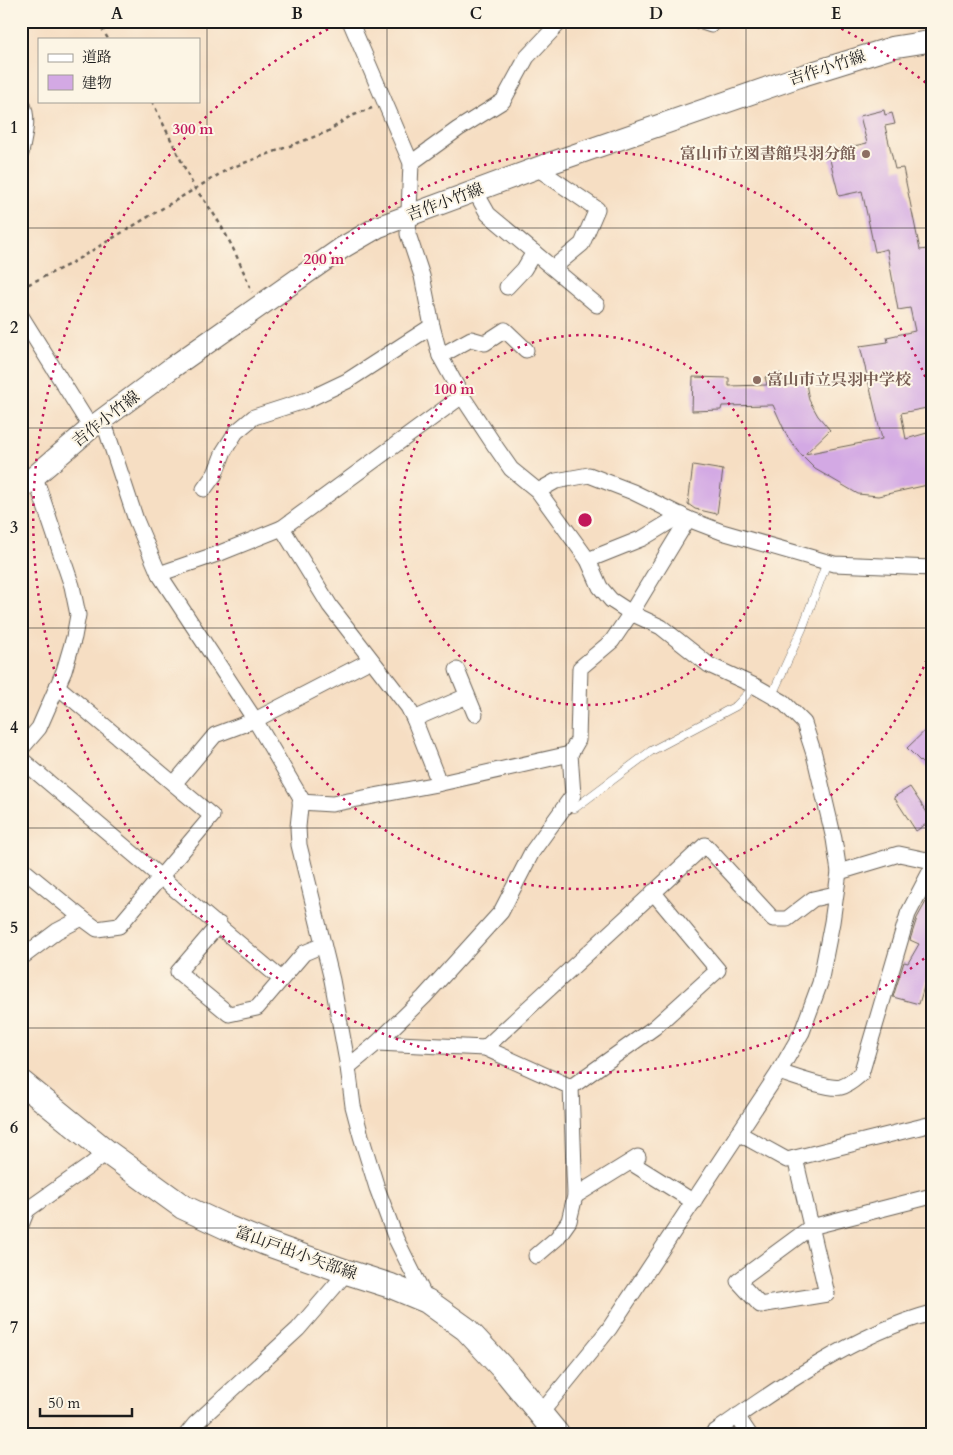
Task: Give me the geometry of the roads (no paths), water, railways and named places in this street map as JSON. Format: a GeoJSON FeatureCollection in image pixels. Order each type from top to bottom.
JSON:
{"type":"FeatureCollection","features":[{"type":"Feature","properties":{"kind":"main road","name":"吉作小竹線"},"geometry":{"type":"LineString","coordinates":[[28,482],[97,424],[174,367],[342,248],[378,227],[537,168],[804,75],[894,47],[932,40]]}},
{"type":"Feature","properties":{"kind":"main road","name":"富山戸出小矢部線"},"geometry":{"type":"LineString","coordinates":[[21,1082],[108,1152],[183,1207],[265,1244],[391,1286],[427,1301],[466,1329],[507,1373],[558,1434]]}},
{"type":"Feature","properties":{"kind":"street"},"geometry":{"type":"LineString","coordinates":[[350,21],[411,163],[408,234],[422,276],[440,356],[462,396],[511,469],[538,491],[588,560],[600,586],[611,600],[631,613],[660,627],[709,665],[755,686],[784,702],[804,723],[814,754],[834,839],[838,872],[832,922],[820,983],[802,1032],[780,1072],[609,1330],[541,1413]]}},
{"type":"Feature","properties":{"kind":"street"},"geometry":{"type":"LineString","coordinates":[[411,163],[458,129],[503,101],[527,56],[561,21]]}},
{"type":"Feature","properties":{"kind":"street"},"geometry":{"type":"LineString","coordinates":[[699,21],[711,25],[712,21]]}},
{"type":"Feature","properties":{"kind":"street"},"geometry":{"type":"LineString","coordinates":[[21,101],[26,110],[21,153]]}},
{"type":"Feature","properties":{"kind":"street"},"geometry":{"type":"LineString","coordinates":[[537,168],[597,209],[582,244],[553,268]]}},
{"type":"Feature","properties":{"kind":"street"},"geometry":{"type":"LineString","coordinates":[[475,191],[488,214],[597,305]]}},
{"type":"Feature","properties":{"kind":"street"},"geometry":{"type":"LineString","coordinates":[[507,287],[524,269],[534,252]]}},
{"type":"Feature","properties":{"kind":"street"},"geometry":{"type":"LineString","coordinates":[[21,316],[97,424],[159,574],[255,720],[301,798],[298,827],[299,845],[332,980],[353,1106],[377,1188],[396,1239],[427,1301]]}},
{"type":"Feature","properties":{"kind":"street"},"geometry":{"type":"LineString","coordinates":[[204,489],[215,474],[224,451],[236,432],[254,417],[307,400],[347,381],[432,326]]}},
{"type":"Feature","properties":{"kind":"street"},"geometry":{"type":"LineString","coordinates":[[440,356],[472,339],[485,343],[505,330],[526,350]]}},
{"type":"Feature","properties":{"kind":"street"},"geometry":{"type":"LineString","coordinates":[[159,574],[220,553],[282,528],[462,396]]}},
{"type":"Feature","properties":{"kind":"street"},"geometry":{"type":"LineString","coordinates":[[538,491],[556,480],[589,475],[633,492],[722,532],[834,564],[932,568]]}},
{"type":"Feature","properties":{"kind":"street"},"geometry":{"type":"LineString","coordinates":[[21,749],[39,728],[64,671],[78,615],[72,586],[28,482]]}},
{"type":"Feature","properties":{"kind":"street"},"geometry":{"type":"LineString","coordinates":[[588,560],[643,538],[685,517]]}},
{"type":"Feature","properties":{"kind":"street"},"geometry":{"type":"LineString","coordinates":[[348,1067],[377,1043],[424,997],[501,912],[532,852],[573,795],[570,754],[578,740],[580,668],[612,641],[631,613],[685,517]]}},
{"type":"Feature","properties":{"kind":"street"},"geometry":{"type":"LineString","coordinates":[[282,528],[330,606],[408,707],[414,718],[438,784]]}},
{"type":"Feature","properties":{"kind":"street"},"geometry":{"type":"LineString","coordinates":[[174,784],[215,735],[255,720],[371,660]]}},
{"type":"Feature","properties":{"kind":"street"},"geometry":{"type":"LineString","coordinates":[[457,670],[475,714]]}},
{"type":"Feature","properties":{"kind":"street"},"geometry":{"type":"LineString","coordinates":[[21,868],[97,929],[118,926],[212,816],[57,686]]}},
{"type":"Feature","properties":{"kind":"street"},"geometry":{"type":"LineString","coordinates":[[414,718],[467,696]]}},
{"type":"Feature","properties":{"kind":"street"},"geometry":{"type":"LineString","coordinates":[[300,802],[332,804],[438,784],[570,754]]}},
{"type":"Feature","properties":{"kind":"street"},"geometry":{"type":"LineString","coordinates":[[21,759],[281,978]]}},
{"type":"Feature","properties":{"kind":"street"},"geometry":{"type":"LineString","coordinates":[[485,1048],[705,845],[773,919],[787,919],[813,899],[835,894]]}},
{"type":"Feature","properties":{"kind":"street"},"geometry":{"type":"LineString","coordinates":[[838,872],[899,854],[932,860]]}},
{"type":"Feature","properties":{"kind":"street"},"geometry":{"type":"LineString","coordinates":[[780,1072],[840,1088],[852,1082],[861,1074],[908,914],[932,868]]}},
{"type":"Feature","properties":{"kind":"street"},"geometry":{"type":"LineString","coordinates":[[571,1087],[655,1027],[718,970],[652,892]]}},
{"type":"Feature","properties":{"kind":"street"},"geometry":{"type":"LineString","coordinates":[[21,958],[57,930],[82,918]]}},
{"type":"Feature","properties":{"kind":"street"},"geometry":{"type":"LineString","coordinates":[[218,924],[178,972],[229,1014],[257,1008],[304,953],[323,945]]}},
{"type":"Feature","properties":{"kind":"street"},"geometry":{"type":"LineString","coordinates":[[377,1043],[485,1048],[571,1087]]}},
{"type":"Feature","properties":{"kind":"street"},"geometry":{"type":"LineString","coordinates":[[536,1256],[557,1238],[570,1221],[576,1196],[571,1087]]}},
{"type":"Feature","properties":{"kind":"street"},"geometry":{"type":"LineString","coordinates":[[738,1134],[787,1160],[932,1124]]}},
{"type":"Feature","properties":{"kind":"street"},"geometry":{"type":"LineString","coordinates":[[21,1225],[27,1210],[108,1152]]}},
{"type":"Feature","properties":{"kind":"street"},"geometry":{"type":"LineString","coordinates":[[795,1158],[812,1227],[827,1294],[760,1306],[738,1281],[812,1227],[932,1196]]}},
{"type":"Feature","properties":{"kind":"street"},"geometry":{"type":"LineString","coordinates":[[576,1196],[634,1160],[694,1202]]}},
{"type":"Feature","properties":{"kind":"street"},"geometry":{"type":"LineString","coordinates":[[187,1434],[195,1424],[298,1329],[347,1272]]}},
{"type":"Feature","properties":{"kind":"street"},"geometry":{"type":"LineString","coordinates":[[712,1434],[820,1363],[868,1337],[917,1317],[932,1313]]}},
{"type":"Feature","properties":{"kind":"street"},"geometry":{"type":"LineString","coordinates":[[737,1416],[749,1434]]}},
{"type":"Feature","properties":{"kind":"lane"},"geometry":{"type":"LineString","coordinates":[[772,695],[802,629],[827,562]]}},
{"type":"Feature","properties":{"kind":"lane"},"geometry":{"type":"LineString","coordinates":[[563,808],[575,808],[651,751],[736,706],[755,686]]}},
{"type":"Feature","properties":{"kind":"place","name":"富山市立図書館呉羽分館"},"geometry":{"type":"Point","coordinates":[866,154]}},
{"type":"Feature","properties":{"kind":"place","name":"富山市立呉羽中学校"},"geometry":{"type":"Point","coordinates":[757,380]}}]}
